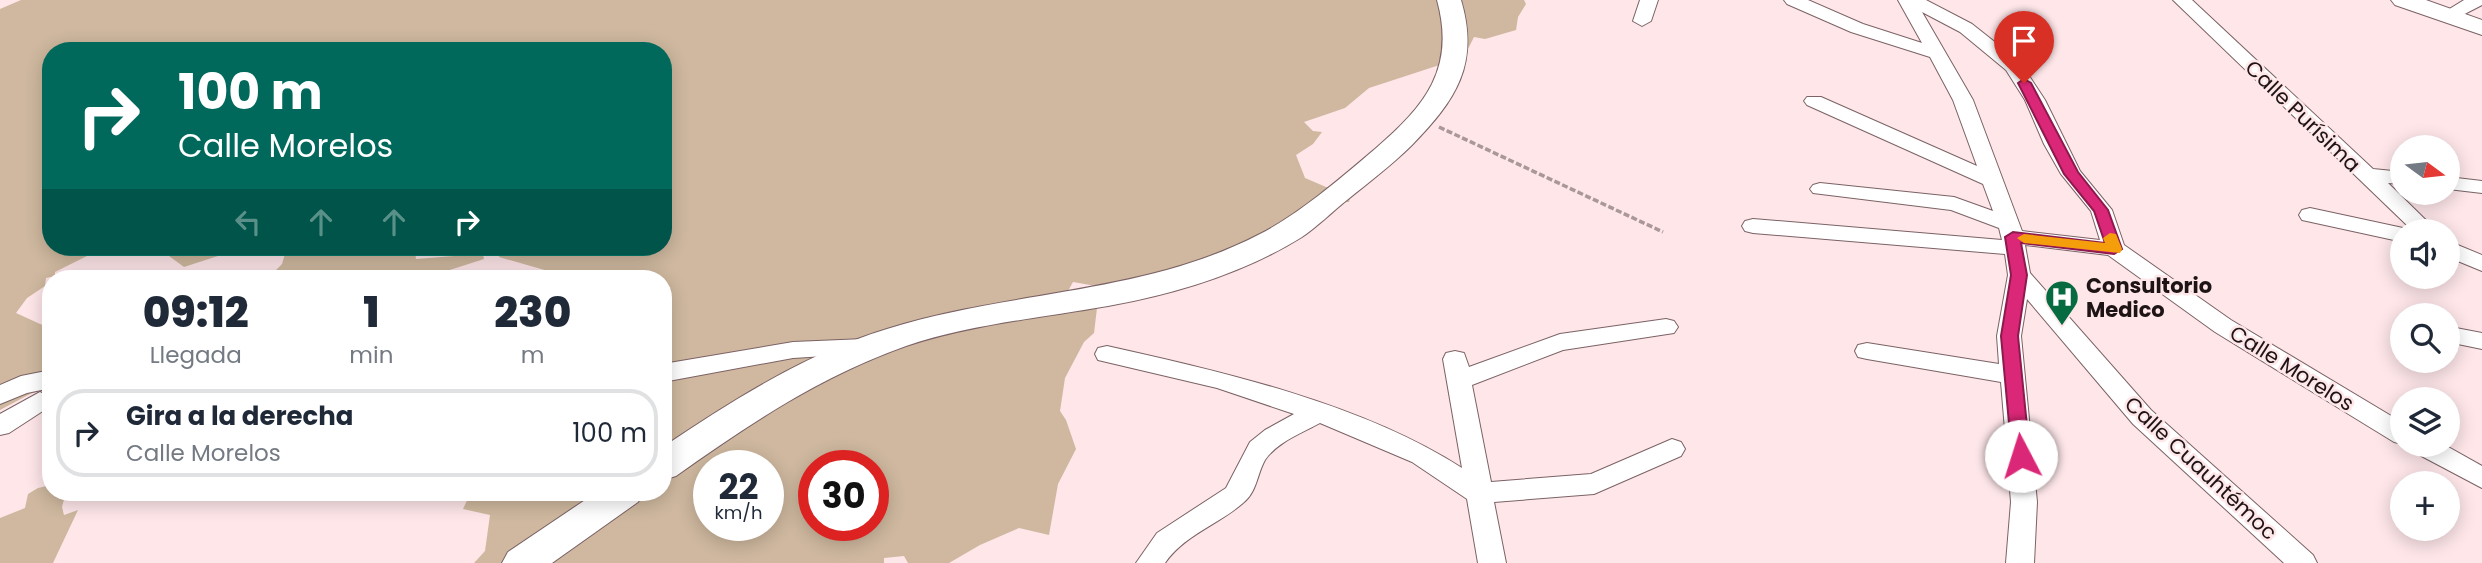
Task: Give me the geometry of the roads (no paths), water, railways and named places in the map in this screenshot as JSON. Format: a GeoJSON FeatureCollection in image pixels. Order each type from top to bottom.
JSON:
{"type":"FeatureCollection","features":[{"type":"Feature","properties":{"kind":"main road"},"geometry":{"type":"LineString","coordinates":[[672,460],[741,412],[814,371],[869,347],[952,321],[1115,294],[1210,269],[1292,230],[1389,152],[1422,120],[1449,83],[1455,62],[1455,21],[1449,0]]}},
{"type":"Feature","properties":{"kind":"main road"},"geometry":{"type":"LineString","coordinates":[[2403,0],[2482,28]]}},
{"type":"Feature","properties":{"kind":"main road"},"geometry":{"type":"LineString","coordinates":[[522,563],[612,501]]}},
{"type":"Feature","properties":{"kind":"street"},"geometry":{"type":"LineString","coordinates":[[1642,21],[1648,0]]}},
{"type":"Feature","properties":{"kind":"street"},"geometry":{"type":"LineString","coordinates":[[1793,0],[1857,28],[1936,53]]}},
{"type":"Feature","properties":{"kind":"street"},"geometry":{"type":"LineString","coordinates":[[1906,0],[1963,100],[2012,236],[2019,275],[2009,336],[2024,502],[2020,563]]}},
{"type":"Feature","properties":{"kind":"street"},"geometry":{"type":"LineString","coordinates":[[1913,0],[1966,28],[2013,66],[2035,100],[2054,144],[2071,174],[2101,210],[2114,249]]}},
{"type":"Feature","properties":{"kind":"street","name":"Calle Purísima"},"geometry":{"type":"LineString","coordinates":[[2182,0],[2413,219]]}},
{"type":"Feature","properties":{"kind":"street"},"geometry":{"type":"LineString","coordinates":[[2447,16],[2474,4],[2473,0]]}},
{"type":"Feature","properties":{"kind":"street"},"geometry":{"type":"LineString","coordinates":[[1814,101],[1992,180]]}},
{"type":"Feature","properties":{"kind":"street"},"geometry":{"type":"LineString","coordinates":[[2364,174],[2390,177]]}},
{"type":"Feature","properties":{"kind":"street"},"geometry":{"type":"LineString","coordinates":[[2460,184],[2482,187]]}},
{"type":"Feature","properties":{"kind":"street"},"geometry":{"type":"LineString","coordinates":[[1820,190],[1954,204],[2012,236]]}},
{"type":"Feature","properties":{"kind":"street"},"geometry":{"type":"LineString","coordinates":[[2310,215],[2390,232]]}},
{"type":"Feature","properties":{"kind":"street"},"geometry":{"type":"LineString","coordinates":[[1753,226],[2012,236]]}},
{"type":"Feature","properties":{"kind":"street","name":"Calle Morelos"},"geometry":{"type":"LineString","coordinates":[[2012,236],[2114,249],[2223,326],[2390,427]]}},
{"type":"Feature","properties":{"kind":"street"},"geometry":{"type":"LineString","coordinates":[[2460,253],[2482,264]]}},
{"type":"Feature","properties":{"kind":"street","name":"Calle Cuauhtémoc"},"geometry":{"type":"LineString","coordinates":[[2019,275],[2142,418],[2303,563]]}},
{"type":"Feature","properties":{"kind":"street"},"geometry":{"type":"LineString","coordinates":[[1492,563],[1457,370],[1560,342],[1666,327]]}},
{"type":"Feature","properties":{"kind":"street"},"geometry":{"type":"LineString","coordinates":[[2460,337],[2482,341]]}},
{"type":"Feature","properties":{"kind":"street"},"geometry":{"type":"LineString","coordinates":[[672,371],[793,350],[869,347]]}},
{"type":"Feature","properties":{"kind":"street"},"geometry":{"type":"LineString","coordinates":[[1867,351],[2014,375]]}},
{"type":"Feature","properties":{"kind":"street"},"geometry":{"type":"LineString","coordinates":[[1107,354],[1221,380],[1317,413],[1421,455],[1479,493],[1594,484],[1671,449]]}},
{"type":"Feature","properties":{"kind":"street"},"geometry":{"type":"LineString","coordinates":[[0,395],[21,385],[42,389]]}},
{"type":"Feature","properties":{"kind":"street"},"geometry":{"type":"LineString","coordinates":[[0,426],[42,392]]}},
{"type":"Feature","properties":{"kind":"street"},"geometry":{"type":"LineString","coordinates":[[1150,563],[1168,540],[1236,494],[1245,482],[1253,456],[1264,444],[1317,413]]}},
{"type":"Feature","properties":{"kind":"street"},"geometry":{"type":"LineString","coordinates":[[2444,457],[2482,478]]}},
{"type":"Feature","properties":{"kind":"place","name":"Consultorio Medico"},"geometry":{"type":"Point","coordinates":[2062,327]}}]}
